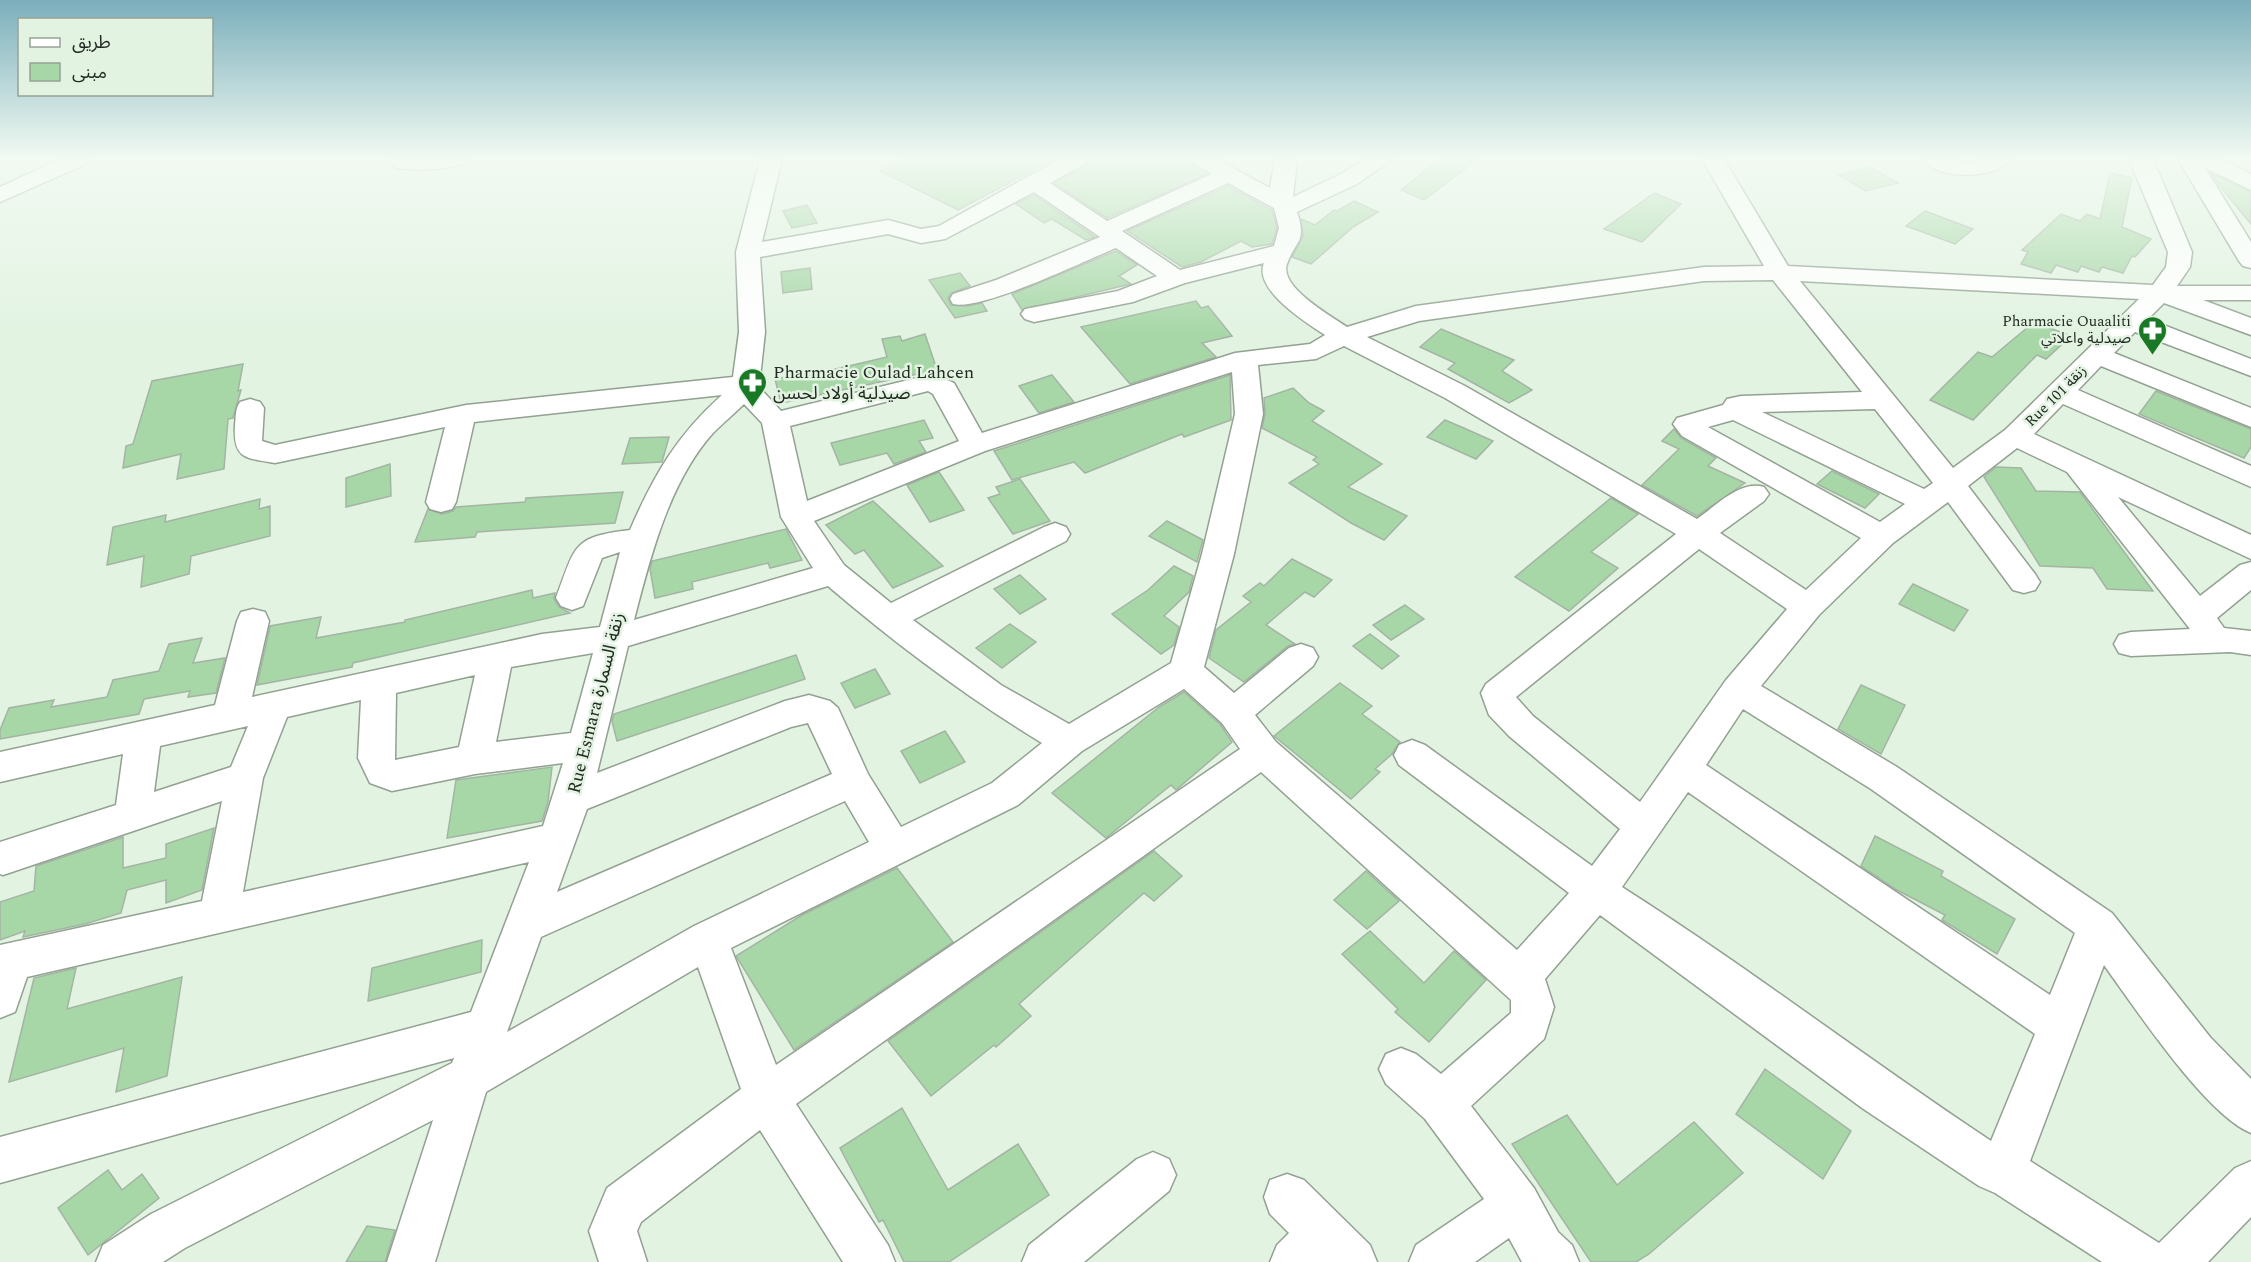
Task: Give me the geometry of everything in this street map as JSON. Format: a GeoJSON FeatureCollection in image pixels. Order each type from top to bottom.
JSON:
{"type":"FeatureCollection","features":[{"type":"Feature","properties":{"kind":"street"},"geometry":{"type":"LineString","coordinates":[[756,218],[748,252],[752,332],[746,386],[775,421],[796,517],[833,573],[888,619],[989,694],[1069,741]]}},
{"type":"Feature","properties":{"kind":"street"},"geometry":{"type":"LineString","coordinates":[[748,252],[888,227],[921,236],[932,236],[945,232],[970,218]]}},
{"type":"Feature","properties":{"kind":"street"},"geometry":{"type":"LineString","coordinates":[[1087,218],[1176,278]]}},
{"type":"Feature","properties":{"kind":"street"},"geometry":{"type":"LineString","coordinates":[[962,298],[1005,285],[1145,218]]}},
{"type":"Feature","properties":{"kind":"street"},"geometry":{"type":"LineString","coordinates":[[1289,218],[1291,228],[1283,251],[1274,266],[1275,275],[1283,290],[1309,315],[1343,336],[1382,353],[1455,392],[1698,533],[1808,607]]}},
{"type":"Feature","properties":{"kind":"street"},"geometry":{"type":"LineString","coordinates":[[1747,218],[1779,273],[1951,485],[2024,582]]}},
{"type":"Feature","properties":{"kind":"street","name":"Rue 101 زنقة"},"geometry":{"type":"LineString","coordinates":[[1519,978],[1596,891],[1644,826],[1738,689],[1808,607],[1882,536],[2015,436],[2160,293],[2178,267],[2180,252],[2165,218]]}},
{"type":"Feature","properties":{"kind":"street"},"geometry":{"type":"LineString","coordinates":[[2225,218],[2251,261]]}},
{"type":"Feature","properties":{"kind":"street"},"geometry":{"type":"LineString","coordinates":[[1034,314],[1124,297],[1176,278],[1283,251]]}},
{"type":"Feature","properties":{"kind":"street"},"geometry":{"type":"LineString","coordinates":[[796,517],[975,445],[1244,359],[1316,351],[1343,336],[1416,314],[1704,274],[1779,273],[2160,293],[2251,293]]}},
{"type":"Feature","properties":{"kind":"street"},"geometry":{"type":"LineString","coordinates":[[2160,293],[2251,327]]}},
{"type":"Feature","properties":{"kind":"street"},"geometry":{"type":"LineString","coordinates":[[2132,322],[2251,368]]}},
{"type":"Feature","properties":{"kind":"street"},"geometry":{"type":"LineString","coordinates":[[2097,355],[2251,418]]}},
{"type":"Feature","properties":{"kind":"street"},"geometry":{"type":"LineString","coordinates":[[120,1262],[177,1225],[468,1078],[708,939],[1005,794],[1069,741],[1186,670],[1218,554],[1249,414],[1244,359]]}},
{"type":"Feature","properties":{"kind":"street"},"geometry":{"type":"LineString","coordinates":[[775,421],[917,384],[933,382],[944,389],[975,445]]}},
{"type":"Feature","properties":{"kind":"street"},"geometry":{"type":"LineString","coordinates":[[250,408],[248,445],[262,452],[275,454],[462,415],[520,407],[746,386]]}},
{"type":"Feature","properties":{"kind":"street","name":"Rue Esmara زنقة السمارة"},"geometry":{"type":"LineString","coordinates":[[411,1262],[468,1078],[572,799],[615,638],[618,618],[641,539],[660,495],[684,453],[703,427],[746,386]]}},
{"type":"Feature","properties":{"kind":"street"},"geometry":{"type":"LineString","coordinates":[[2060,392],[2251,477]]}},
{"type":"Feature","properties":{"kind":"street"},"geometry":{"type":"LineString","coordinates":[[1736,410],[1737,405],[1741,404],[1883,400]]}},
{"type":"Feature","properties":{"kind":"street"},"geometry":{"type":"LineString","coordinates":[[1882,536],[1688,427],[1690,422],[1736,410],[1926,502]]}},
{"type":"Feature","properties":{"kind":"street"},"geometry":{"type":"LineString","coordinates":[[441,502],[462,415]]}},
{"type":"Feature","properties":{"kind":"street"},"geometry":{"type":"LineString","coordinates":[[2015,436],[2251,548]]}},
{"type":"Feature","properties":{"kind":"street"},"geometry":{"type":"LineString","coordinates":[[2075,464],[2207,629],[2230,640],[2251,643]]}},
{"type":"Feature","properties":{"kind":"street"},"geometry":{"type":"LineString","coordinates":[[1644,826],[1521,726],[1501,705],[1498,693],[1698,533],[1754,494]]}},
{"type":"Feature","properties":{"kind":"street"},"geometry":{"type":"LineString","coordinates":[[888,619],[1055,534]]}},
{"type":"Feature","properties":{"kind":"street"},"geometry":{"type":"LineString","coordinates":[[572,598],[589,552],[602,544],[641,539]]}},
{"type":"Feature","properties":{"kind":"street"},"geometry":{"type":"LineString","coordinates":[[0,767],[542,647],[615,638],[833,573]]}},
{"type":"Feature","properties":{"kind":"street"},"geometry":{"type":"LineString","coordinates":[[2131,644],[2207,629],[2251,573]]}},
{"type":"Feature","properties":{"kind":"street"},"geometry":{"type":"LineString","coordinates":[[230,716],[253,621]]}},
{"type":"Feature","properties":{"kind":"street"},"geometry":{"type":"LineString","coordinates":[[475,759],[496,657]]}},
{"type":"Feature","properties":{"kind":"street"},"geometry":{"type":"LineString","coordinates":[[1234,713],[1301,657]]}},
{"type":"Feature","properties":{"kind":"street"},"geometry":{"type":"LineString","coordinates":[[1186,670],[1234,713],[1263,752],[1519,978],[1532,993],[1534,1010],[1529,1025],[1441,1103]]}},
{"type":"Feature","properties":{"kind":"street"},"geometry":{"type":"LineString","coordinates":[[379,683],[376,758],[383,772],[392,776],[475,759],[587,746]]}},
{"type":"Feature","properties":{"kind":"street"},"geometry":{"type":"LineString","coordinates":[[1738,689],[1884,778],[2098,926],[2195,1052],[2251,1111]]}},
{"type":"Feature","properties":{"kind":"street"},"geometry":{"type":"LineString","coordinates":[[219,915],[245,778],[273,707]]}},
{"type":"Feature","properties":{"kind":"street"},"geometry":{"type":"LineString","coordinates":[[572,799],[770,721],[809,709],[818,711],[826,718],[853,781],[894,849]]}},
{"type":"Feature","properties":{"kind":"street"},"geometry":{"type":"LineString","coordinates":[[133,817],[143,735]]}},
{"type":"Feature","properties":{"kind":"street"},"geometry":{"type":"LineString","coordinates":[[623,1262],[613,1231],[624,1205],[766,1098],[1263,752]]}},
{"type":"Feature","properties":{"kind":"street"},"geometry":{"type":"LineString","coordinates":[[1412,755],[1596,891],[1654,929],[1878,1092],[1986,1166],[2000,1169],[2145,1262]]}},
{"type":"Feature","properties":{"kind":"street"},"geometry":{"type":"LineString","coordinates":[[1683,769],[2061,1027]]}},
{"type":"Feature","properties":{"kind":"street"},"geometry":{"type":"LineString","coordinates":[[3,858],[133,817],[245,778]]}},
{"type":"Feature","properties":{"kind":"street"},"geometry":{"type":"LineString","coordinates":[[524,925],[853,781]]}},
{"type":"Feature","properties":{"kind":"street"},"geometry":{"type":"LineString","coordinates":[[3,974],[219,915],[557,839]]}},
{"type":"Feature","properties":{"kind":"street"},"geometry":{"type":"LineString","coordinates":[[2000,1169],[2012,1150],[2098,926]]}},
{"type":"Feature","properties":{"kind":"street"},"geometry":{"type":"LineString","coordinates":[[708,939],[766,1098],[871,1262]]}},
{"type":"Feature","properties":{"kind":"street"},"geometry":{"type":"LineString","coordinates":[[0,1160],[486,1029]]}},
{"type":"Feature","properties":{"kind":"street"},"geometry":{"type":"LineString","coordinates":[[1401,1069],[1441,1103],[1516,1205],[1541,1249],[1555,1262]]}},
{"type":"Feature","properties":{"kind":"street"},"geometry":{"type":"LineString","coordinates":[[1046,1262],[1153,1175]]}},
{"type":"Feature","properties":{"kind":"street"},"geometry":{"type":"LineString","coordinates":[[2174,1262],[2251,1184]]}},
{"type":"Feature","properties":{"kind":"street"},"geometry":{"type":"LineString","coordinates":[[1287,1197],[1323,1252]]}},
{"type":"Feature","properties":{"kind":"street"},"geometry":{"type":"LineString","coordinates":[[1433,1262],[1516,1205]]}},
{"type":"Feature","properties":{"kind":"building"},"geometry":{"type":"Polygon","coordinates":[[[787,218],[814,218],[817,223],[792,228],[787,218]]]}},
{"type":"Feature","properties":{"kind":"building"},"geometry":{"type":"Polygon","coordinates":[[[1036,218],[1067,218],[1095,237],[1086,240],[1052,219],[1044,223],[1036,218]]]}},
{"type":"Feature","properties":{"kind":"building"},"geometry":{"type":"Polygon","coordinates":[[[1156,218],[1274,218],[1277,228],[1272,244],[1252,247],[1241,241],[1201,262],[1182,267],[1127,231],[1156,218]]]}},
{"type":"Feature","properties":{"kind":"building"},"geometry":{"type":"Polygon","coordinates":[[[1324,218],[1368,218],[1353,227],[1311,264],[1292,257],[1303,236],[1301,219],[1315,225],[1324,218]]]}},
{"type":"Feature","properties":{"kind":"building"},"geometry":{"type":"Polygon","coordinates":[[[1619,218],[1667,218],[1642,242],[1604,229],[1619,218]]]}},
{"type":"Feature","properties":{"kind":"building"},"geometry":{"type":"Polygon","coordinates":[[[1916,218],[1943,218],[1973,229],[1955,244],[1906,226],[1916,218]]]}},
{"type":"Feature","properties":{"kind":"building"},"geometry":{"type":"Polygon","coordinates":[[[2057,218],[2072,218],[2080,221],[2083,218],[2124,218],[2122,227],[2151,239],[2135,257],[2132,256],[2123,273],[2102,267],[2099,272],[2081,266],[2078,272],[2056,265],[2051,273],[2021,264],[2028,252],[2022,250],[2057,218]]]}},
{"type":"Feature","properties":{"kind":"building"},"geometry":{"type":"Polygon","coordinates":[[[1116,251],[1137,265],[1119,276],[1131,284],[1022,310],[1012,294],[1116,251]]]}},
{"type":"Feature","properties":{"kind":"building"},"geometry":{"type":"Polygon","coordinates":[[[810,268],[812,289],[783,293],[781,272],[810,268]]]}},
{"type":"Feature","properties":{"kind":"building"},"geometry":{"type":"Polygon","coordinates":[[[960,273],[970,286],[951,293],[948,298],[951,305],[967,306],[982,303],[987,311],[955,318],[929,280],[960,273]]]}},
{"type":"Feature","properties":{"kind":"building"},"geometry":{"type":"Polygon","coordinates":[[[1196,301],[1201,308],[1208,306],[1232,336],[1202,343],[1216,357],[1130,384],[1081,327],[1196,301]]]}},
{"type":"Feature","properties":{"kind":"building"},"geometry":{"type":"Polygon","coordinates":[[[2034,322],[2071,336],[2046,359],[2037,355],[1973,420],[1930,400],[1978,352],[1992,357],[2034,322]]]}},
{"type":"Feature","properties":{"kind":"building"},"geometry":{"type":"Polygon","coordinates":[[[1441,329],[1514,360],[1502,371],[1532,390],[1509,403],[1448,369],[1455,363],[1420,347],[1441,329]]]}},
{"type":"Feature","properties":{"kind":"building"},"geometry":{"type":"Polygon","coordinates":[[[925,334],[937,370],[781,403],[775,379],[805,373],[806,376],[887,357],[882,339],[900,336],[902,341],[925,334]]]}},
{"type":"Feature","properties":{"kind":"building"},"geometry":{"type":"Polygon","coordinates":[[[243,364],[238,391],[241,390],[233,418],[228,419],[224,469],[177,479],[181,454],[123,468],[126,446],[133,444],[152,381],[243,364]]]}},
{"type":"Feature","properties":{"kind":"building"},"geometry":{"type":"Polygon","coordinates":[[[1052,375],[1074,402],[1039,413],[1019,386],[1052,375]]]}},
{"type":"Feature","properties":{"kind":"building"},"geometry":{"type":"Polygon","coordinates":[[[1230,375],[1231,420],[1184,437],[1182,434],[1085,473],[1074,462],[1012,480],[994,451],[1230,375]]]}},
{"type":"Feature","properties":{"kind":"building"},"geometry":{"type":"Polygon","coordinates":[[[1293,388],[1309,403],[1324,411],[1312,421],[1382,464],[1348,487],[1407,516],[1384,540],[1351,523],[1289,483],[1319,464],[1313,460],[1317,457],[1262,428],[1265,414],[1264,398],[1293,388]]]}},
{"type":"Feature","properties":{"kind":"building"},"geometry":{"type":"Polygon","coordinates":[[[2156,391],[2251,429],[2251,447],[2244,458],[2139,414],[2156,391]]]}},
{"type":"Feature","properties":{"kind":"building"},"geometry":{"type":"Polygon","coordinates":[[[924,420],[933,438],[919,441],[926,452],[894,464],[887,453],[840,465],[831,443],[924,420]]]}},
{"type":"Feature","properties":{"kind":"building"},"geometry":{"type":"Polygon","coordinates":[[[1445,420],[1493,441],[1476,459],[1427,437],[1445,420]]]}},
{"type":"Feature","properties":{"kind":"building"},"geometry":{"type":"Polygon","coordinates":[[[1674,429],[1681,438],[1716,458],[1708,466],[1745,483],[1697,516],[1642,485],[1679,449],[1662,441],[1674,429]]]}},
{"type":"Feature","properties":{"kind":"building"},"geometry":{"type":"Polygon","coordinates":[[[669,437],[662,462],[622,464],[630,438],[669,437]]]}},
{"type":"Feature","properties":{"kind":"building"},"geometry":{"type":"Polygon","coordinates":[[[390,464],[391,496],[346,507],[346,478],[390,464]]]}},
{"type":"Feature","properties":{"kind":"building"},"geometry":{"type":"Polygon","coordinates":[[[1996,467],[2021,468],[2036,491],[2080,492],[2153,591],[2107,589],[2093,568],[2040,566],[1984,477],[1996,467]]]}},
{"type":"Feature","properties":{"kind":"building"},"geometry":{"type":"Polygon","coordinates":[[[1832,471],[1879,494],[1865,508],[1817,484],[1832,471]]]}},
{"type":"Feature","properties":{"kind":"building"},"geometry":{"type":"Polygon","coordinates":[[[939,472],[964,510],[930,522],[907,485],[939,472]]]}},
{"type":"Feature","properties":{"kind":"building"},"geometry":{"type":"Polygon","coordinates":[[[1020,479],[1050,521],[1013,534],[988,498],[1000,494],[996,487],[1020,479]]]}},
{"type":"Feature","properties":{"kind":"building"},"geometry":{"type":"Polygon","coordinates":[[[623,492],[615,523],[477,532],[475,537],[415,542],[428,509],[442,514],[453,511],[456,507],[525,502],[526,498],[623,492]]]}},
{"type":"Feature","properties":{"kind":"building"},"geometry":{"type":"Polygon","coordinates":[[[1611,498],[1638,514],[1591,552],[1618,568],[1569,611],[1515,577],[1611,498]]]}},
{"type":"Feature","properties":{"kind":"building"},"geometry":{"type":"Polygon","coordinates":[[[260,499],[259,509],[270,506],[270,536],[191,556],[189,574],[141,587],[144,556],[107,565],[113,527],[166,515],[165,522],[260,499]]]}},
{"type":"Feature","properties":{"kind":"building"},"geometry":{"type":"Polygon","coordinates":[[[873,501],[943,566],[893,588],[864,550],[855,554],[826,525],[873,501]]]}},
{"type":"Feature","properties":{"kind":"building"},"geometry":{"type":"Polygon","coordinates":[[[1167,521],[1203,540],[1197,562],[1149,536],[1167,521]]]}},
{"type":"Feature","properties":{"kind":"building"},"geometry":{"type":"Polygon","coordinates":[[[786,529],[802,560],[770,568],[768,563],[692,582],[693,589],[655,598],[650,569],[652,561],[786,529]]]}},
{"type":"Feature","properties":{"kind":"building"},"geometry":{"type":"Polygon","coordinates":[[[1292,559],[1332,580],[1314,597],[1305,592],[1266,625],[1295,644],[1288,646],[1244,682],[1209,658],[1216,630],[1251,602],[1243,596],[1260,583],[1264,586],[1292,559]]]}},
{"type":"Feature","properties":{"kind":"building"},"geometry":{"type":"Polygon","coordinates":[[[1174,566],[1193,576],[1189,592],[1164,616],[1179,627],[1174,645],[1161,654],[1112,614],[1148,590],[1174,566]]]}},
{"type":"Feature","properties":{"kind":"building"},"geometry":{"type":"Polygon","coordinates":[[[1020,575],[1046,599],[1020,614],[994,589],[1020,575]]]}},
{"type":"Feature","properties":{"kind":"building"},"geometry":{"type":"Polygon","coordinates":[[[1913,584],[1968,610],[1954,631],[1899,604],[1913,584]]]}},
{"type":"Feature","properties":{"kind":"building"},"geometry":{"type":"Polygon","coordinates":[[[532,590],[533,598],[555,593],[554,599],[559,607],[570,613],[353,663],[352,667],[257,685],[270,626],[321,617],[316,638],[405,622],[405,620],[532,590]]]}},
{"type":"Feature","properties":{"kind":"building"},"geometry":{"type":"Polygon","coordinates":[[[1405,605],[1424,619],[1391,640],[1373,625],[1405,605]]]}},
{"type":"Feature","properties":{"kind":"building"},"geometry":{"type":"Polygon","coordinates":[[[1010,624],[1036,642],[1002,668],[976,648],[1010,624]]]}},
{"type":"Feature","properties":{"kind":"building"},"geometry":{"type":"Polygon","coordinates":[[[1370,634],[1399,656],[1382,669],[1353,646],[1370,634]]]}},
{"type":"Feature","properties":{"kind":"building"},"geometry":{"type":"Polygon","coordinates":[[[202,638],[193,663],[225,658],[216,693],[188,697],[190,691],[144,699],[139,714],[0,739],[0,730],[9,708],[54,700],[51,707],[107,697],[113,680],[159,671],[169,644],[202,638]]]}},
{"type":"Feature","properties":{"kind":"building"},"geometry":{"type":"Polygon","coordinates":[[[796,655],[805,679],[617,741],[612,721],[614,714],[796,655]]]}},
{"type":"Feature","properties":{"kind":"building"},"geometry":{"type":"Polygon","coordinates":[[[875,669],[890,694],[855,708],[841,683],[875,669]]]}},
{"type":"Feature","properties":{"kind":"building"},"geometry":{"type":"Polygon","coordinates":[[[1340,683],[1372,706],[1362,714],[1400,742],[1392,754],[1375,769],[1380,772],[1351,799],[1274,736],[1340,683]]]}},
{"type":"Feature","properties":{"kind":"building"},"geometry":{"type":"Polygon","coordinates":[[[1861,685],[1905,705],[1881,754],[1838,729],[1861,685]]]}},
{"type":"Feature","properties":{"kind":"building"},"geometry":{"type":"Polygon","coordinates":[[[1184,692],[1220,724],[1232,742],[1176,790],[1171,785],[1106,838],[1052,793],[1159,707],[1184,692]]]}},
{"type":"Feature","properties":{"kind":"building"},"geometry":{"type":"Polygon","coordinates":[[[945,731],[965,762],[920,783],[901,751],[945,731]]]}},
{"type":"Feature","properties":{"kind":"building"},"geometry":{"type":"Polygon","coordinates":[[[552,767],[548,802],[542,821],[447,838],[456,780],[552,767]]]}},
{"type":"Feature","properties":{"kind":"building"},"geometry":{"type":"Polygon","coordinates":[[[214,828],[202,890],[166,903],[166,880],[127,890],[121,913],[85,924],[23,937],[25,931],[0,940],[0,902],[34,891],[36,866],[123,837],[123,868],[166,858],[166,844],[214,828]]]}},
{"type":"Feature","properties":{"kind":"building"},"geometry":{"type":"Polygon","coordinates":[[[1875,836],[1943,871],[1941,876],[2015,919],[1997,954],[1942,920],[1945,915],[1897,890],[1861,866],[1875,836]]]}},
{"type":"Feature","properties":{"kind":"building"},"geometry":{"type":"Polygon","coordinates":[[[1154,851],[1182,876],[1154,901],[1144,893],[1019,1004],[1031,1016],[996,1047],[994,1045],[931,1096],[888,1041],[1154,851]]]}},
{"type":"Feature","properties":{"kind":"building"},"geometry":{"type":"Polygon","coordinates":[[[897,868],[953,942],[794,1050],[736,956],[802,915],[897,868]]]}},
{"type":"Feature","properties":{"kind":"building"},"geometry":{"type":"Polygon","coordinates":[[[1366,871],[1399,901],[1367,929],[1334,900],[1366,871]]]}},
{"type":"Feature","properties":{"kind":"building"},"geometry":{"type":"Polygon","coordinates":[[[1370,931],[1424,983],[1454,951],[1486,980],[1429,1042],[1395,1012],[1398,1009],[1342,954],[1370,931]]]}},
{"type":"Feature","properties":{"kind":"building"},"geometry":{"type":"Polygon","coordinates":[[[482,940],[481,972],[368,1001],[372,968],[482,940]]]}},
{"type":"Feature","properties":{"kind":"building"},"geometry":{"type":"Polygon","coordinates":[[[76,968],[67,1009],[182,977],[167,1076],[116,1092],[124,1048],[9,1082],[34,978],[76,968]]]}},
{"type":"Feature","properties":{"kind":"building"},"geometry":{"type":"Polygon","coordinates":[[[1765,1069],[1851,1131],[1823,1179],[1736,1114],[1765,1069]]]}},
{"type":"Feature","properties":{"kind":"building"},"geometry":{"type":"Polygon","coordinates":[[[902,1108],[948,1190],[1018,1144],[1049,1195],[949,1262],[904,1262],[883,1220],[879,1222],[840,1148],[902,1108]]]}},
{"type":"Feature","properties":{"kind":"building"},"geometry":{"type":"Polygon","coordinates":[[[1567,1115],[1617,1185],[1694,1122],[1743,1173],[1649,1254],[1636,1262],[1591,1262],[1512,1144],[1567,1115]]]}},
{"type":"Feature","properties":{"kind":"building"},"geometry":{"type":"Polygon","coordinates":[[[108,1170],[122,1190],[142,1174],[159,1198],[88,1255],[58,1208],[108,1170]]]}},
{"type":"Feature","properties":{"kind":"building"},"geometry":{"type":"Polygon","coordinates":[[[367,1226],[395,1230],[385,1262],[346,1262],[367,1226]]]}},
{"type":"Feature","properties":{"kind":"place","name":"Pharmacie Ouaaliti صيدلية واعلاتي"},"geometry":{"type":"Point","coordinates":[2152,356]}},
{"type":"Feature","properties":{"kind":"place","name":"Pharmacie Oulad Lahcen صيدلية أولاد لحسن"},"geometry":{"type":"Point","coordinates":[752,408]}}]}
